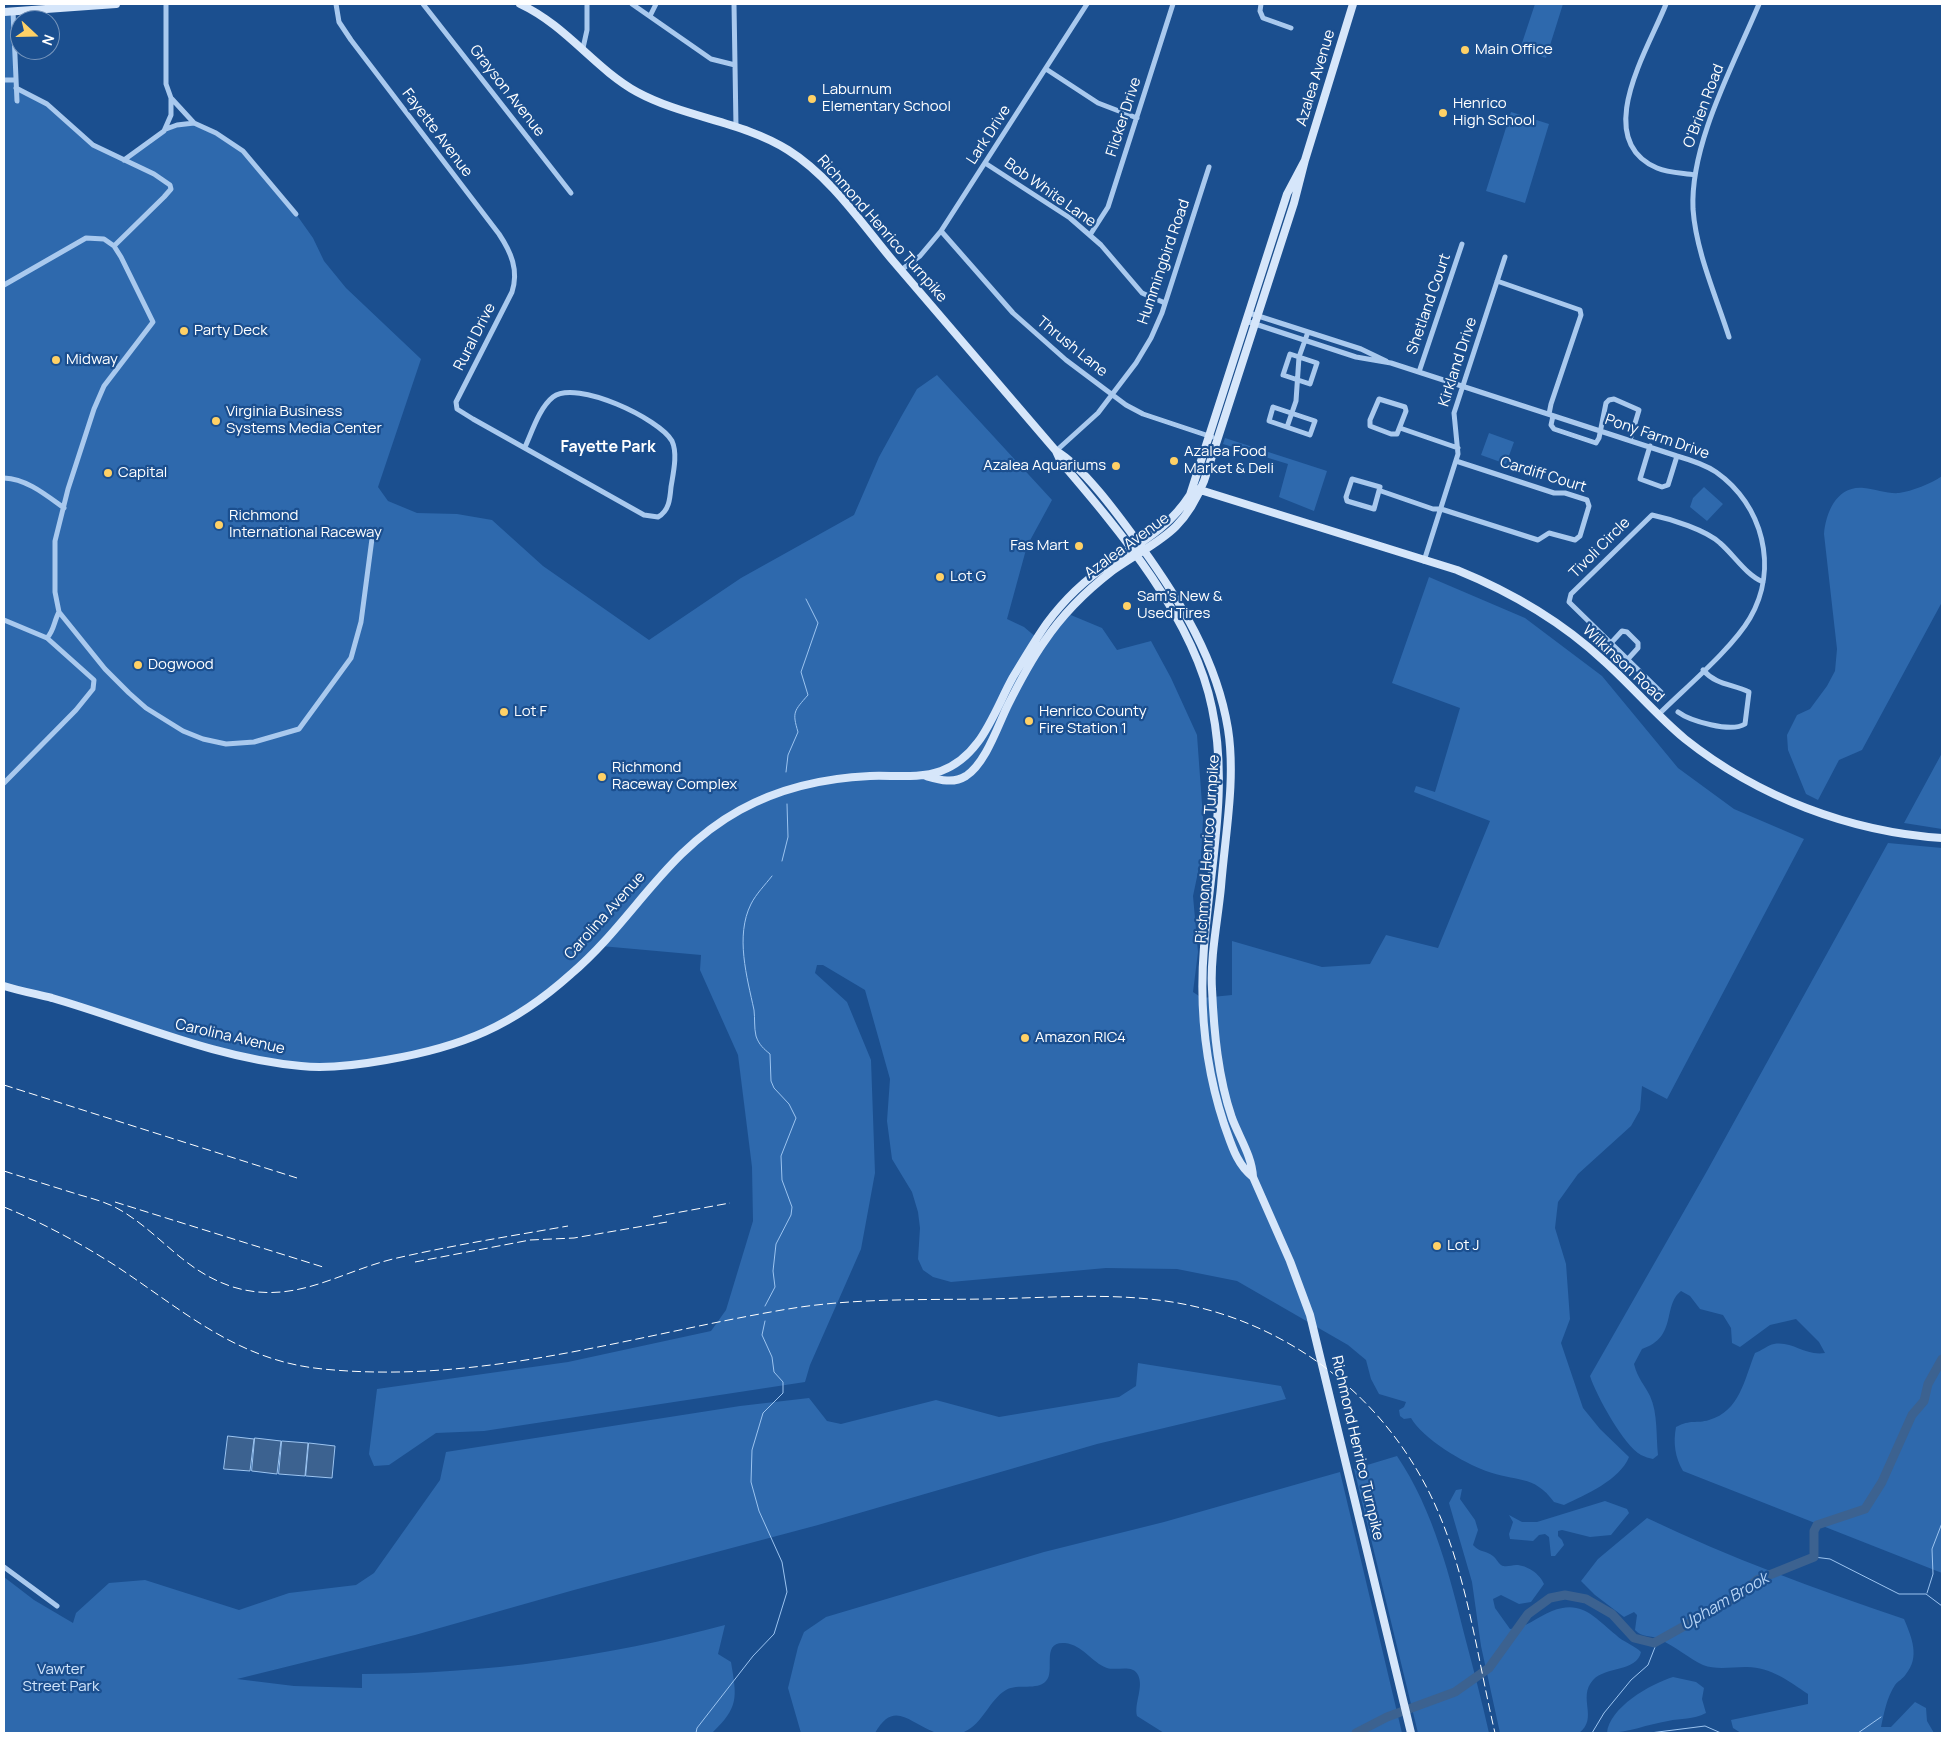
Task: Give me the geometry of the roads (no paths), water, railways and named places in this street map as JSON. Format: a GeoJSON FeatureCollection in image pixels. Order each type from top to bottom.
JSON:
{"type":"FeatureCollection","features":[{"type":"Feature","properties":{"kind":"main road"},"geometry":{"type":"LineString","coordinates":[[27,10],[116,4]]}},
{"type":"Feature","properties":{"kind":"main road","name":"Richmond Henrico Turnpike"},"geometry":{"type":"LineString","coordinates":[[520,4],[551,22],[614,76],[638,92],[676,109],[736,126],[778,144],[809,166],[829,186],[1056,451],[1061,462],[1134,552],[1171,608],[1199,665],[1213,712],[1220,776],[1204,947],[1202,998],[1205,1041],[1213,1084],[1233,1149],[1243,1170],[1253,1177]]}},
{"type":"Feature","properties":{"kind":"main road","name":"Azalea Avenue"},"geometry":{"type":"LineString","coordinates":[[782,791],[836,778],[926,776],[940,780],[954,780],[972,771],[989,744],[1030,664],[1053,629],[1095,585],[1134,552],[1178,526],[1197,489],[1218,439],[1294,203],[1305,160],[1353,4]]}},
{"type":"Feature","properties":{"kind":"main road","name":"Azalea Avenue"},"geometry":{"type":"LineString","coordinates":[[1197,489],[1209,436],[1287,194],[1305,160]]}},
{"type":"Feature","properties":{"kind":"main road","name":"Richmond Henrico Turnpike"},"geometry":{"type":"LineString","coordinates":[[1056,451],[1065,456],[1097,491],[1141,547],[1178,601],[1205,653],[1228,730],[1230,770],[1212,987],[1217,1054],[1232,1117],[1252,1166],[1253,1177],[1290,1261],[1310,1315],[1411,1733]]}},
{"type":"Feature","properties":{"kind":"main road","name":"Wilkinson Road"},"geometry":{"type":"LineString","coordinates":[[1197,489],[1486,582],[1549,618],[1587,646],[1658,715],[1717,762],[1786,799],[1876,830],[1942,838]]}},
{"type":"Feature","properties":{"kind":"main road","name":"Azalea Avenue"},"geometry":{"type":"LineString","coordinates":[[926,776],[952,766],[971,751],[986,731],[1012,678],[1048,621],[1066,600],[1093,575],[1134,552]]}},
{"type":"Feature","properties":{"kind":"main road","name":"Carolina Avenue"},"geometry":{"type":"LineString","coordinates":[[4,986],[52,998],[200,1046],[272,1062],[329,1067],[366,1064],[436,1051],[468,1040],[503,1024],[554,989],[597,950],[667,867],[691,843],[739,810],[782,791]]}},
{"type":"Feature","properties":{"kind":"street"},"geometry":{"type":"LineString","coordinates":[[166,4],[166,84],[172,98],[194,123],[216,133],[243,151],[296,214]]}},
{"type":"Feature","properties":{"kind":"street","name":"Fayette Avenue"},"geometry":{"type":"LineString","coordinates":[[336,4],[339,22],[350,40],[505,244],[515,266],[515,280]]}},
{"type":"Feature","properties":{"kind":"street","name":"Grayson Avenue"},"geometry":{"type":"LineString","coordinates":[[423,4],[571,193]]}},
{"type":"Feature","properties":{"kind":"street"},"geometry":{"type":"LineString","coordinates":[[583,48],[587,30],[587,4]]}},
{"type":"Feature","properties":{"kind":"street"},"geometry":{"type":"LineString","coordinates":[[632,4],[711,59],[735,65]]}},
{"type":"Feature","properties":{"kind":"street"},"geometry":{"type":"LineString","coordinates":[[650,16],[656,4]]}},
{"type":"Feature","properties":{"kind":"street"},"geometry":{"type":"LineString","coordinates":[[734,4],[736,126]]}},
{"type":"Feature","properties":{"kind":"street","name":"Lark Drive"},"geometry":{"type":"LineString","coordinates":[[901,270],[920,256],[941,231],[1087,4]]}},
{"type":"Feature","properties":{"kind":"street","name":"Flicker Drive"},"geometry":{"type":"LineString","coordinates":[[1090,234],[1108,207],[1173,4]]}},
{"type":"Feature","properties":{"kind":"street"},"geometry":{"type":"LineString","coordinates":[[1261,4],[1260,11],[1263,18],[1292,28]]}},
{"type":"Feature","properties":{"kind":"street"},"geometry":{"type":"LineString","coordinates":[[1666,4],[1628,96],[1625,123],[1632,145],[1645,161],[1660,169],[1695,175]]}},
{"type":"Feature","properties":{"kind":"street","name":"O'Brien Road"},"geometry":{"type":"LineString","coordinates":[[1729,337],[1698,237],[1693,208],[1695,175],[1704,135],[1758,4]]}},
{"type":"Feature","properties":{"kind":"street"},"geometry":{"type":"LineString","coordinates":[[15,60],[17,101]]}},
{"type":"Feature","properties":{"kind":"street"},"geometry":{"type":"LineString","coordinates":[[1046,70],[1098,103],[1137,118]]}},
{"type":"Feature","properties":{"kind":"street"},"geometry":{"type":"LineString","coordinates":[[4,80],[16,80]]}},
{"type":"Feature","properties":{"kind":"street"},"geometry":{"type":"LineString","coordinates":[[16,88],[47,104],[89,142],[162,179],[171,188],[114,246]]}},
{"type":"Feature","properties":{"kind":"street"},"geometry":{"type":"LineString","coordinates":[[165,129],[171,116],[172,98]]}},
{"type":"Feature","properties":{"kind":"street"},"geometry":{"type":"LineString","coordinates":[[124,160],[165,129],[194,123]]}},
{"type":"Feature","properties":{"kind":"street","name":"Bob White Lane"},"geometry":{"type":"LineString","coordinates":[[986,163],[1057,209],[1090,234],[1142,293],[1165,303]]}},
{"type":"Feature","properties":{"kind":"street","name":"Hummingbird Road"},"geometry":{"type":"LineString","coordinates":[[1056,451],[1098,413],[1143,353],[1165,303],[1209,167]]}},
{"type":"Feature","properties":{"kind":"street","name":"Thrush Lane"},"geometry":{"type":"LineString","coordinates":[[941,231],[994,293],[1024,324],[1066,360],[1143,414],[1218,439]]}},
{"type":"Feature","properties":{"kind":"street"},"geometry":{"type":"LineString","coordinates":[[4,285],[86,238],[104,239],[114,246],[153,322],[104,386],[94,409],[55,542],[55,592],[59,612],[105,669],[146,708],[183,730],[203,739],[226,744],[254,742],[281,736],[299,729],[351,658],[361,622],[372,531]]}},
{"type":"Feature","properties":{"kind":"street","name":"Shetland Court"},"geometry":{"type":"LineString","coordinates":[[1419,372],[1462,244]]}},
{"type":"Feature","properties":{"kind":"street","name":"Kirkland Drive"},"geometry":{"type":"LineString","coordinates":[[1424,561],[1456,461],[1458,448],[1453,417],[1505,257]]}},
{"type":"Feature","properties":{"kind":"street","name":"Rural Drive"},"geometry":{"type":"LineString","coordinates":[[515,280],[512,292],[468,378],[456,406],[458,410],[524,447]]}},
{"type":"Feature","properties":{"kind":"street"},"geometry":{"type":"LineString","coordinates":[[1497,281],[1580,310],[1551,404],[1550,425],[1554,429],[1593,442],[1598,440],[1606,404],[1609,400],[1614,399],[1639,410],[1630,440]]}},
{"type":"Feature","properties":{"kind":"street","name":"Pony Farm Drive"},"geometry":{"type":"LineString","coordinates":[[1249,312],[1374,354],[1391,363]]}},
{"type":"Feature","properties":{"kind":"street","name":"Pony Farm Drive"},"geometry":{"type":"LineString","coordinates":[[1246,321],[1356,357],[1391,363],[1650,446],[1716,472],[1732,485],[1746,502],[1762,536],[1765,559],[1759,599],[1749,620],[1658,715]]}},
{"type":"Feature","properties":{"kind":"street"},"geometry":{"type":"LineString","coordinates":[[1287,428],[1297,391],[1300,356],[1308,332]]}},
{"type":"Feature","properties":{"kind":"street"},"geometry":{"type":"LineString","coordinates":[[1290,354],[1300,356],[1316,362],[1317,365],[1311,383],[1308,384],[1284,376],[1282,372],[1290,354]]}},
{"type":"Feature","properties":{"kind":"street"},"geometry":{"type":"LineString","coordinates":[[577,392],[608,400],[657,427],[672,442],[674,466],[669,503],[665,512],[654,517],[644,515],[524,447],[546,404],[557,395],[577,392]]}},
{"type":"Feature","properties":{"kind":"street"},"geometry":{"type":"LineString","coordinates":[[1382,398],[1405,407],[1400,428],[1395,435],[1370,426],[1377,400],[1382,398]]}},
{"type":"Feature","properties":{"kind":"street"},"geometry":{"type":"LineString","coordinates":[[1273,407],[1315,421],[1310,435],[1287,428],[1269,422],[1273,407]]}},
{"type":"Feature","properties":{"kind":"street"},"geometry":{"type":"LineString","coordinates":[[1400,428],[1458,448]]}},
{"type":"Feature","properties":{"kind":"street"},"geometry":{"type":"LineString","coordinates":[[1650,446],[1640,479],[1662,487],[1668,485],[1678,456]]}},
{"type":"Feature","properties":{"kind":"street","name":"Cardiff Court"},"geometry":{"type":"LineString","coordinates":[[1441,510],[1538,540],[1551,532],[1575,540],[1580,536],[1585,521],[1589,506],[1587,500],[1565,493],[1554,493],[1456,461]]}},
{"type":"Feature","properties":{"kind":"street"},"geometry":{"type":"LineString","coordinates":[[4,478],[18,480],[34,488],[64,508]]}},
{"type":"Feature","properties":{"kind":"street"},"geometry":{"type":"LineString","coordinates":[[1381,491],[1372,510],[1346,499],[1352,479],[1380,487],[1381,491],[1441,510]]}},
{"type":"Feature","properties":{"kind":"street","name":"Tivoli Circle"},"geometry":{"type":"LineString","coordinates":[[1664,695],[1572,605],[1569,597],[1650,516],[1656,516],[1708,535],[1720,542],[1754,578],[1763,582]]}},
{"type":"Feature","properties":{"kind":"street"},"geometry":{"type":"LineString","coordinates":[[47,638],[52,633],[54,621],[59,612]]}},
{"type":"Feature","properties":{"kind":"street"},"geometry":{"type":"LineString","coordinates":[[4,620],[47,638],[94,680],[93,689],[76,710],[4,783]]}},
{"type":"Feature","properties":{"kind":"street"},"geometry":{"type":"LineString","coordinates":[[1611,643],[1622,631],[1627,632],[1638,643],[1638,648],[1628,659]]}},
{"type":"Feature","properties":{"kind":"street"},"geometry":{"type":"LineString","coordinates":[[1678,712],[1692,720],[1732,728],[1745,724],[1749,692],[1722,684],[1709,677],[1703,670]]}},
{"type":"Feature","properties":{"kind":"street"},"geometry":{"type":"LineString","coordinates":[[4,1567],[57,1606]]}},
{"type":"Feature","properties":{"kind":"waterway"},"geometry":{"type":"LineString","coordinates":[[786,772],[788,755],[798,732],[795,720],[796,712],[808,695],[801,672],[818,623],[806,599]]}},
{"type":"Feature","properties":{"kind":"waterway"},"geometry":{"type":"LineString","coordinates":[[782,861],[788,837],[787,804]]}},
{"type":"Feature","properties":{"kind":"waterway"},"geometry":{"type":"LineString","coordinates":[[765,1306],[775,1287],[773,1271],[776,1244],[791,1215],[792,1207],[782,1180],[781,1156],[796,1118],[789,1104],[774,1088],[771,1081],[770,1054],[760,1044],[756,1036],[754,1010],[744,957],[743,943],[746,916],[753,900],[772,876]]}},
{"type":"Feature","properties":{"kind":"waterway"},"geometry":{"type":"LineString","coordinates":[[696,1733],[697,1728],[753,1656],[774,1634],[787,1592],[782,1562],[759,1511],[751,1482],[752,1450],[763,1413],[783,1393],[783,1382],[774,1372],[772,1357],[762,1335],[765,1321]]}},
{"type":"Feature","properties":{"kind":"waterway","name":"Upham Brook"},"geometry":{"type":"LineString","coordinates":[[1356,1733],[1387,1717],[1455,1692],[1489,1668],[1528,1614],[1550,1598],[1565,1595],[1586,1599],[1612,1614],[1634,1638],[1654,1643],[1738,1596],[1757,1580],[1814,1557],[1814,1531],[1817,1525],[1865,1509],[1882,1482],[1912,1415],[1924,1401],[1928,1384],[1942,1359]]}},
{"type":"Feature","properties":{"kind":"waterway"},"geometry":{"type":"LineString","coordinates":[[1927,1593],[1933,1574],[1932,1549],[1942,1523]]}},
{"type":"Feature","properties":{"kind":"waterway"},"geometry":{"type":"LineString","coordinates":[[1814,1557],[1830,1559],[1899,1594],[1926,1594],[1942,1606]]}},
{"type":"Feature","properties":{"kind":"waterway"},"geometry":{"type":"LineString","coordinates":[[1592,1733],[1604,1713],[1631,1680],[1648,1665],[1657,1642]]}},
{"type":"Feature","properties":{"kind":"waterway"},"geometry":{"type":"LineString","coordinates":[[1858,1733],[1881,1717]]}},
{"type":"Feature","properties":{"kind":"waterway"},"geometry":{"type":"LineString","coordinates":[[1650,1733],[1705,1726],[1721,1733]]}},
{"type":"Feature","properties":{"kind":"railway"},"geometry":{"type":"LineString","coordinates":[[4,1085],[297,1178]]}},
{"type":"Feature","properties":{"kind":"railway"},"geometry":{"type":"LineString","coordinates":[[4,1171],[112,1206],[137,1221],[187,1263],[201,1272],[233,1287],[256,1292],[297,1290],[397,1258],[568,1226]]}},
{"type":"Feature","properties":{"kind":"railway"},"geometry":{"type":"LineString","coordinates":[[115,1202],[323,1267]]}},
{"type":"Feature","properties":{"kind":"railway"},"geometry":{"type":"LineString","coordinates":[[653,1217],[730,1203]]}},
{"type":"Feature","properties":{"kind":"railway"},"geometry":{"type":"LineString","coordinates":[[4,1207],[89,1249],[189,1316],[238,1345],[264,1356],[292,1364],[323,1369],[382,1372],[441,1370],[499,1364],[615,1344],[788,1309],[862,1301],[1072,1296],[1137,1298],[1201,1308],[1242,1321],[1280,1339],[1317,1361],[1350,1388],[1380,1418],[1406,1453],[1428,1490],[1452,1548],[1469,1609],[1495,1733]]}},
{"type":"Feature","properties":{"kind":"railway"},"geometry":{"type":"LineString","coordinates":[[415,1262],[530,1240],[574,1238],[667,1222]]}},
{"type":"Feature","properties":{"kind":"place","name":"Main Office"},"geometry":{"type":"Point","coordinates":[1465,50]}},
{"type":"Feature","properties":{"kind":"place","name":"Laburnum Elementary School"},"geometry":{"type":"Point","coordinates":[812,99]}},
{"type":"Feature","properties":{"kind":"place","name":"Henrico High School"},"geometry":{"type":"Point","coordinates":[1443,113]}},
{"type":"Feature","properties":{"kind":"place","name":"Party Deck"},"geometry":{"type":"Point","coordinates":[184,331]}},
{"type":"Feature","properties":{"kind":"place","name":"Midway"},"geometry":{"type":"Point","coordinates":[56,360]}},
{"type":"Feature","properties":{"kind":"place","name":"Virginia Business Systems Media Center"},"geometry":{"type":"Point","coordinates":[216,421]}},
{"type":"Feature","properties":{"kind":"place","name":"Azalea Food Market & Deli"},"geometry":{"type":"Point","coordinates":[1174,461]}},
{"type":"Feature","properties":{"kind":"place","name":"Azalea Aquariums"},"geometry":{"type":"Point","coordinates":[1116,466]}},
{"type":"Feature","properties":{"kind":"place","name":"Capital"},"geometry":{"type":"Point","coordinates":[108,473]}},
{"type":"Feature","properties":{"kind":"place","name":"Richmond International Raceway"},"geometry":{"type":"Point","coordinates":[219,525]}},
{"type":"Feature","properties":{"kind":"place","name":"Fas Mart"},"geometry":{"type":"Point","coordinates":[1079,546]}},
{"type":"Feature","properties":{"kind":"place","name":"Lot G"},"geometry":{"type":"Point","coordinates":[940,577]}},
{"type":"Feature","properties":{"kind":"place","name":"Sam's New & Used Tires"},"geometry":{"type":"Point","coordinates":[1127,606]}},
{"type":"Feature","properties":{"kind":"place","name":"Dogwood"},"geometry":{"type":"Point","coordinates":[138,665]}},
{"type":"Feature","properties":{"kind":"place","name":"Lot F"},"geometry":{"type":"Point","coordinates":[504,712]}},
{"type":"Feature","properties":{"kind":"place","name":"Henrico County Fire Station 1"},"geometry":{"type":"Point","coordinates":[1029,721]}},
{"type":"Feature","properties":{"kind":"place","name":"Richmond Raceway Complex"},"geometry":{"type":"Point","coordinates":[602,777]}},
{"type":"Feature","properties":{"kind":"place","name":"Amazon RIC4"},"geometry":{"type":"Point","coordinates":[1025,1038]}},
{"type":"Feature","properties":{"kind":"place","name":"Lot J"},"geometry":{"type":"Point","coordinates":[1437,1246]}},
{"type":"Feature","properties":{"kind":"district","name":"Fayette Park"},"geometry":{"type":"Point","coordinates":[608,448]}},
{"type":"Feature","properties":{"kind":"park label","name":"Vawter Street Park"},"geometry":{"type":"Point","coordinates":[61,1678]}}]}
